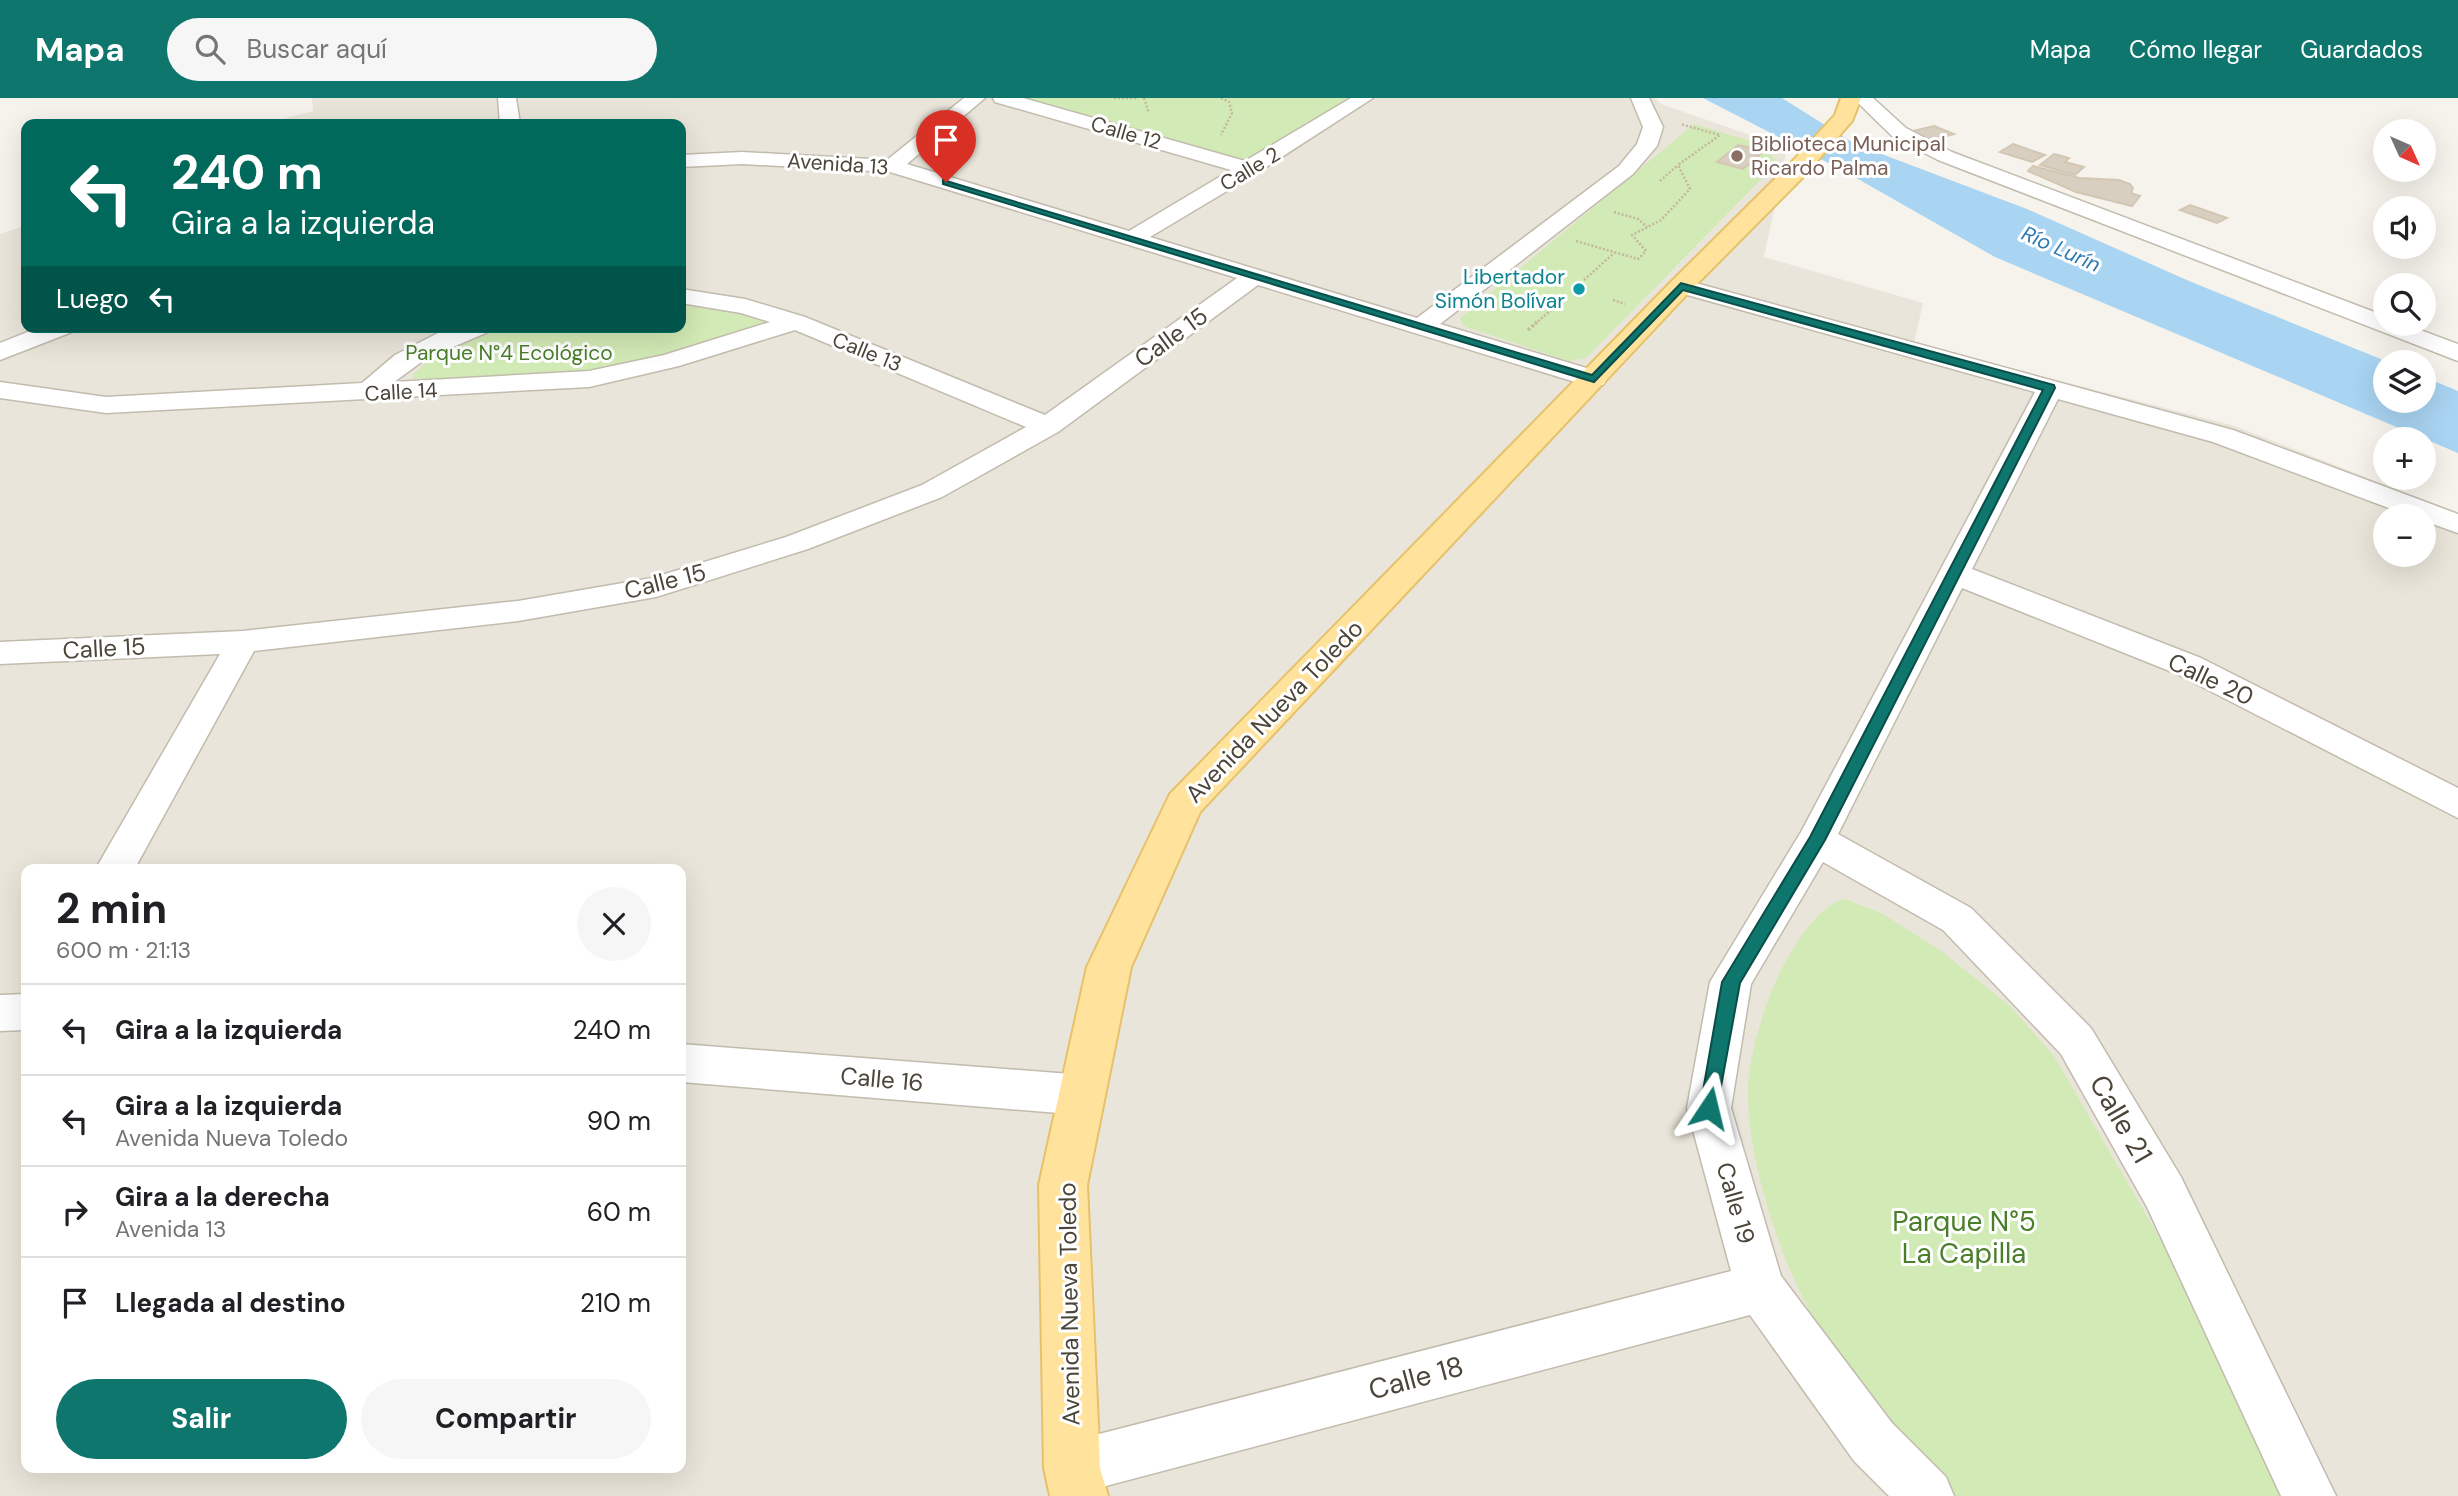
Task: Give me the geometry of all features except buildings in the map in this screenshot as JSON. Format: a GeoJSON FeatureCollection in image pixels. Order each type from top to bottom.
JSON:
{"type":"FeatureCollection","features":[{"type":"Feature","properties":{"kind":"main road","name":"Avenida Nueva Toledo"},"geometry":{"type":"LineString","coordinates":[[1075,1482],[1063,1185],[1109,967],[1184,804],[1681,286],[1797,170],[1848,107]]}},
{"type":"Feature","properties":{"kind":"street"},"geometry":{"type":"LineString","coordinates":[[507,98],[509,119]]}},
{"type":"Feature","properties":{"kind":"street"},"geometry":{"type":"LineString","coordinates":[[892,166],[976,98]]}},
{"type":"Feature","properties":{"kind":"street","name":"Calle 12"},"geometry":{"type":"LineString","coordinates":[[1002,98],[1250,169]]}},
{"type":"Feature","properties":{"kind":"street","name":"Calle 2"},"geometry":{"type":"LineString","coordinates":[[1133,238],[1364,98]]}},
{"type":"Feature","properties":{"kind":"street"},"geometry":{"type":"LineString","coordinates":[[1862,98],[1899,132],[1945,156],[2458,353]]}},
{"type":"Feature","properties":{"kind":"street"},"geometry":{"type":"LineString","coordinates":[[1422,327],[1626,170],[1647,146],[1653,127],[1645,107]]}},
{"type":"Feature","properties":{"kind":"street","name":"Avenida 13"},"geometry":{"type":"LineString","coordinates":[[686,161],[742,158],[892,166],[1594,379]]}},
{"type":"Feature","properties":{"kind":"street","name":"Calle 15"},"geometry":{"type":"LineString","coordinates":[[0,653],[243,642],[518,611],[656,587],[797,543],[932,491],[1048,426],[1255,276]]}},
{"type":"Feature","properties":{"kind":"street"},"geometry":{"type":"LineString","coordinates":[[1681,286],[2223,436],[2458,524]]}},
{"type":"Feature","properties":{"kind":"street","name":"Calle 13"},"geometry":{"type":"LineString","coordinates":[[686,297],[744,306],[796,322],[1048,426]]}},
{"type":"Feature","properties":{"kind":"street","name":"Calle 14"},"geometry":{"type":"LineString","coordinates":[[0,390],[106,405],[589,379],[670,361],[796,322]]}},
{"type":"Feature","properties":{"kind":"street"},"geometry":{"type":"LineString","coordinates":[[0,352],[48,333]]}},
{"type":"Feature","properties":{"kind":"street"},"geometry":{"type":"LineString","coordinates":[[367,393],[386,372],[409,356],[465,333]]}},
{"type":"Feature","properties":{"kind":"street","name":"Calle 19"},"geometry":{"type":"LineString","coordinates":[[1927,1496],[1873,1442],[1760,1288],[1709,1108],[1731,982],[1816,840],[2050,388]]}},
{"type":"Feature","properties":{"kind":"street","name":"Calle 20"},"geometry":{"type":"LineString","coordinates":[[1956,574],[2189,666],[2458,804]]}},
{"type":"Feature","properties":{"kind":"street"},"geometry":{"type":"LineString","coordinates":[[117,864],[243,642]]}},
{"type":"Feature","properties":{"kind":"street","name":"Calle 21"},"geometry":{"type":"LineString","coordinates":[[1816,840],[1956,919],[2076,1041],[2164,1192],[2309,1496]]}},
{"type":"Feature","properties":{"kind":"street"},"geometry":{"type":"LineString","coordinates":[[0,1013],[21,1012]]}},
{"type":"Feature","properties":{"kind":"street","name":"Calle 16"},"geometry":{"type":"LineString","coordinates":[[686,1063],[1083,1095]]}},
{"type":"Feature","properties":{"kind":"street","name":"Calle 18"},"geometry":{"type":"LineString","coordinates":[[1075,1482],[1760,1288]]}},
{"type":"Feature","properties":{"kind":"path"},"geometry":{"type":"LineString","coordinates":[[1114,98],[1136,98]]}},
{"type":"Feature","properties":{"kind":"path"},"geometry":{"type":"LineString","coordinates":[[1219,139],[1232,113],[1229,102],[1221,98]]}},
{"type":"Feature","properties":{"kind":"path"},"geometry":{"type":"LineString","coordinates":[[1645,107],[1720,135],[1660,181]]}},
{"type":"Feature","properties":{"kind":"path"},"geometry":{"type":"LineString","coordinates":[[1545,232],[1638,259],[1646,251],[1644,245],[1632,235],[1661,220],[1690,188],[1678,165]]}},
{"type":"Feature","properties":{"kind":"path"},"geometry":{"type":"LineString","coordinates":[[1584,280],[1615,252]]}},
{"type":"Feature","properties":{"kind":"path"},"geometry":{"type":"LineString","coordinates":[[1504,352],[1567,296]]}},
{"type":"Feature","properties":{"kind":"shaded area"},"geometry":{"type":"Polygon","coordinates":[[[312,98],[1655,98],[1661,104],[1787,148],[1764,257],[1923,303],[1914,343],[2235,426],[2373,480],[2373,490],[2399,490],[2435,504],[2373,504],[2373,567],[2436,567],[2436,504],[2458,513],[2458,1496],[0,1496],[0,234],[21,227],[21,333],[686,333],[686,119],[282,119],[313,111],[312,98]]]}},
{"type":"Feature","properties":{"kind":"green space"},"geometry":{"type":"Polygon","coordinates":[[[1015,98],[1357,98],[1248,163],[1015,98]]]}},
{"type":"Feature","properties":{"kind":"green space"},"geometry":{"type":"Polygon","coordinates":[[[1694,124],[1757,143],[1778,162],[1586,358],[1569,361],[1463,326],[1460,318],[1694,124]]]}},
{"type":"Feature","properties":{"kind":"green space","name":"Parque N°4 Ecológico"},"geometry":{"type":"Polygon","coordinates":[[[686,303],[740,310],[773,321],[711,345],[571,376],[413,379],[413,374],[452,341],[475,333],[686,333],[686,303]]]}},
{"type":"Feature","properties":{"kind":"green space","name":"Parque N°5 La Capilla"},"geometry":{"type":"Polygon","coordinates":[[[1845,899],[1881,913],[1940,950],[2011,1007],[2054,1056],[2191,1292],[2285,1496],[1954,1496],[1852,1374],[1806,1304],[1778,1239],[1757,1166],[1748,1097],[1750,1067],[1757,1034],[1781,970],[1814,920],[1834,903],[1845,899]]]}},
{"type":"Feature","properties":{"kind":"water","name":"Río Lurín"},"geometry":{"type":"Polygon","coordinates":[[[1703,98],[1782,98],[1855,144],[2027,209],[2189,281],[2373,356],[2373,413],[2436,413],[2436,382],[2458,391],[2458,453],[2436,444],[2436,427],[2397,427],[1995,257],[1844,171],[1703,98]]]}},
{"type":"Feature","properties":{"kind":"place","name":"Biblioteca Municipal Ricardo Palma"},"geometry":{"type":"Point","coordinates":[1737,156]}},
{"type":"Feature","properties":{"kind":"place","name":"Libertador Simón Bolívar"},"geometry":{"type":"Point","coordinates":[1579,289]}},
{"type":"Feature","properties":{"kind":"route"},"geometry":{"type":"LineString","coordinates":[[946,182],[1594,379],[1681,286],[2050,388],[1816,840],[1731,982],[1709,1108]]}}]}
